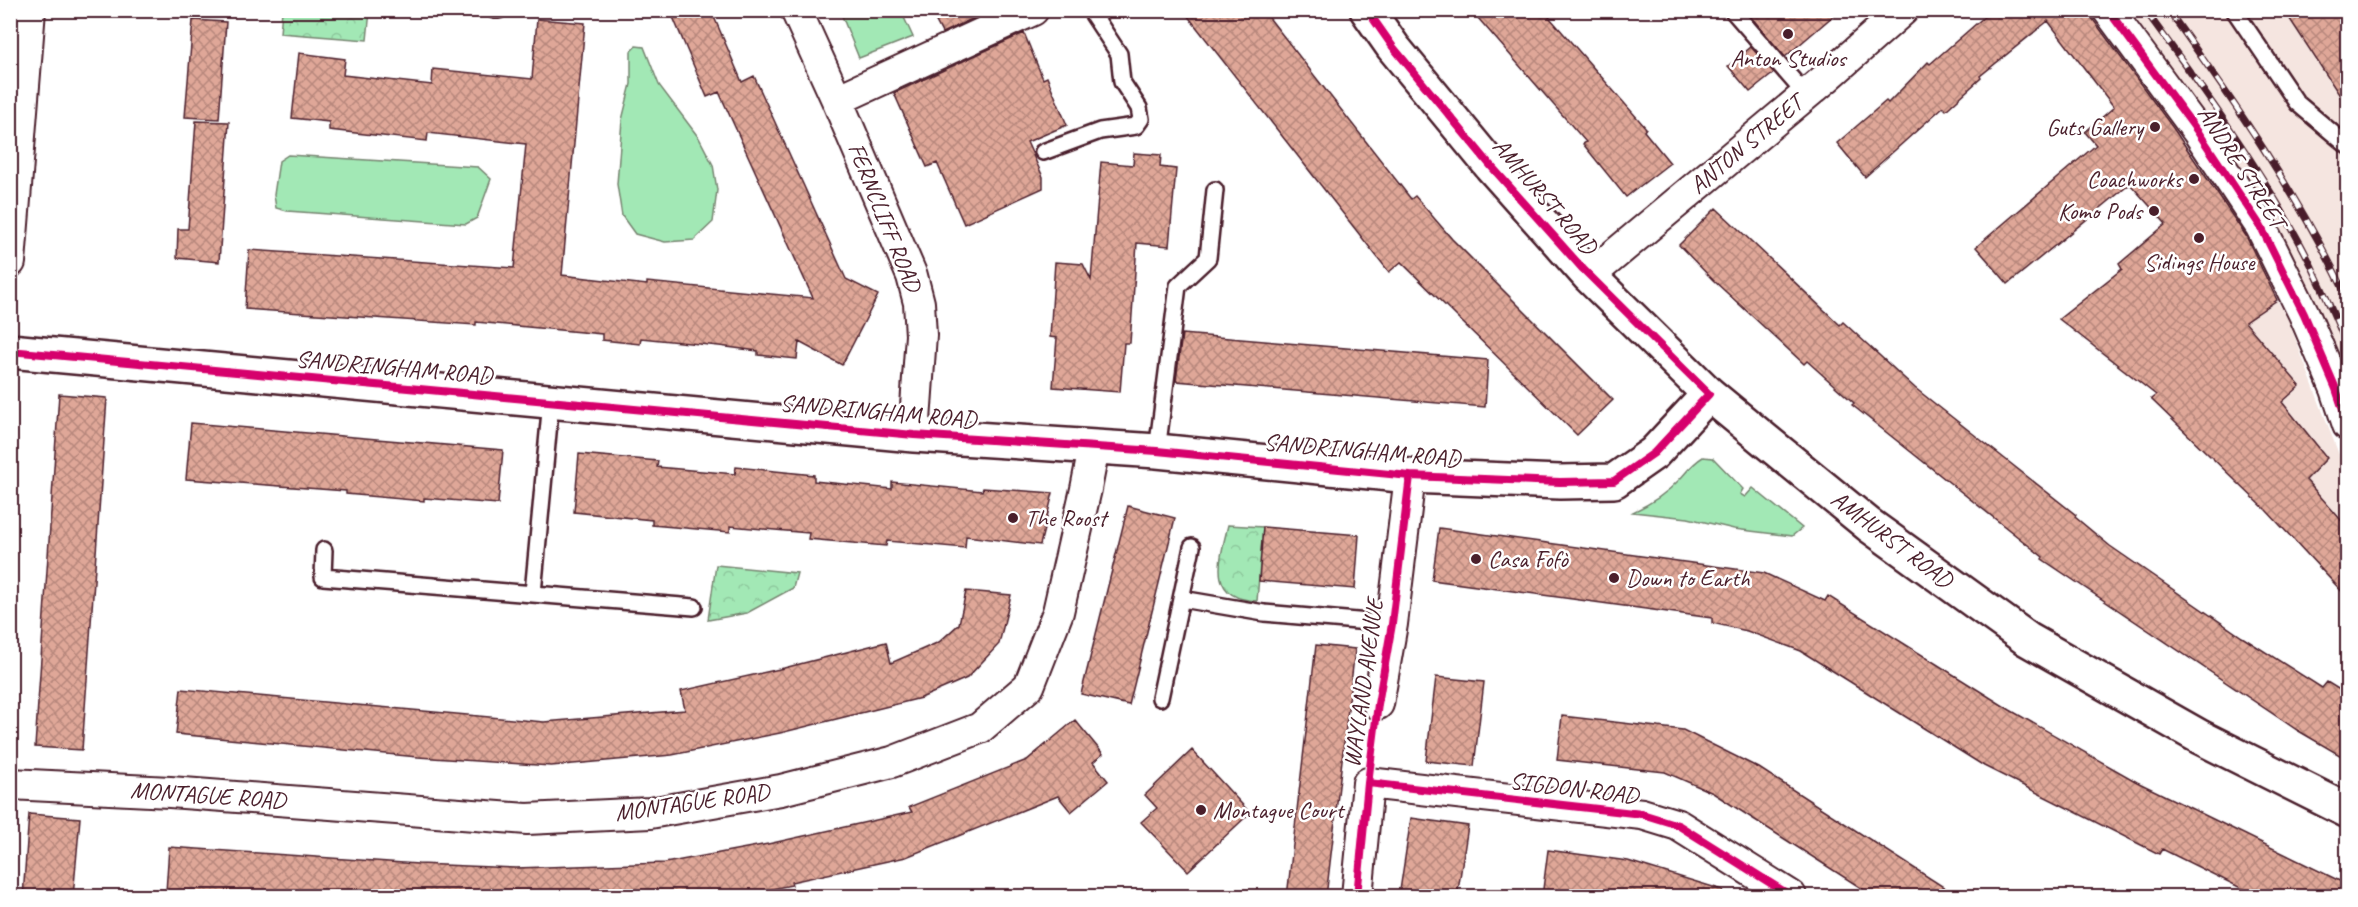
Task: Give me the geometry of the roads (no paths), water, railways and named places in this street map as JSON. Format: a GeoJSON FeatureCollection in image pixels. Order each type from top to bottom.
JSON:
{"type":"FeatureCollection","features":[{"type":"Feature","properties":{"kind":"street"},"geometry":{"type":"LineString","coordinates":[[10,262],[30,10]]}},
{"type":"Feature","properties":{"kind":"street","name":"FERNCLIFF ROAD"},"geometry":{"type":"LineString","coordinates":[[796,10],[837,100],[915,285],[921,335],[914,435]]}},
{"type":"Feature","properties":{"kind":"street"},"geometry":{"type":"LineString","coordinates":[[837,100],[1033,10]]}},
{"type":"Feature","properties":{"kind":"street","name":"AMHURST ROAD"},"geometry":{"type":"LineString","coordinates":[[1367,10],[1393,47],[1491,166],[1589,276],[1709,394],[1869,525],[2027,639],[2200,737],[2348,811]]}},
{"type":"Feature","properties":{"kind":"street","name":"ANTON STREET"},"geometry":{"type":"LineString","coordinates":[[1589,276],[1806,95],[1902,10]]}},
{"type":"Feature","properties":{"kind":"street","name":"ANDRE STREET"},"geometry":{"type":"LineString","coordinates":[[2108,10],[2198,132],[2261,227],[2304,314],[2336,389],[2348,425]]}},
{"type":"Feature","properties":{"kind":"street","name":"SANDRINGHAM ROAD"},"geometry":{"type":"LineString","coordinates":[[10,351],[914,435],[1156,451],[1410,476],[1560,482],[1614,481],[1654,453],[1709,394]]}},
{"type":"Feature","properties":{"kind":"street","name":"MONTAGUE ROAD"},"geometry":{"type":"LineString","coordinates":[[10,784],[182,793],[527,819],[650,813],[781,790],[892,762],[980,728],[1029,686],[1058,612],[1094,448]]}},
{"type":"Feature","properties":{"kind":"street","name":"WAYLAND AVENUE"},"geometry":{"type":"LineString","coordinates":[[1378,704],[1392,624],[1410,476]]}},
{"type":"Feature","properties":{"kind":"street","name":"WAYLAND AVENUE"},"geometry":{"type":"LineString","coordinates":[[1357,897],[1368,783]]}},
{"type":"Feature","properties":{"kind":"street","name":"SIGDON ROAD"},"geometry":{"type":"LineString","coordinates":[[1368,783],[1642,814],[1678,825],[1791,897]]}},
{"type":"Feature","properties":{"kind":"lane"},"geometry":{"type":"LineString","coordinates":[[494,10],[499,10]]}},
{"type":"Feature","properties":{"kind":"lane"},"geometry":{"type":"LineString","coordinates":[[1043,152],[1100,131],[1136,126],[1141,118],[1139,108],[1122,82],[1119,54],[1090,10]]}},
{"type":"Feature","properties":{"kind":"lane"},"geometry":{"type":"LineString","coordinates":[[1732,10],[1806,95]]}},
{"type":"Feature","properties":{"kind":"lane"},"geometry":{"type":"LineString","coordinates":[[2234,10],[2297,103],[2348,146]]}},
{"type":"Feature","properties":{"kind":"lane"},"geometry":{"type":"LineString","coordinates":[[1156,451],[1178,286],[1208,258],[1215,190]]}},
{"type":"Feature","properties":{"kind":"lane"},"geometry":{"type":"LineString","coordinates":[[533,593],[552,401]]}},
{"type":"Feature","properties":{"kind":"lane"},"geometry":{"type":"LineString","coordinates":[[1160,698],[1192,547]]}},
{"type":"Feature","properties":{"kind":"lane"},"geometry":{"type":"LineString","coordinates":[[324,550],[323,577],[694,607]]}},
{"type":"Feature","properties":{"kind":"lane"},"geometry":{"type":"LineString","coordinates":[[1182,599],[1264,613],[1392,624]]}},
{"type":"Feature","properties":{"kind":"railway"},"geometry":{"type":"LineString","coordinates":[[2145,10],[2207,95],[2265,183],[2307,256],[2348,347]]}},
{"type":"Feature","properties":{"kind":"railway"},"geometry":{"type":"LineString","coordinates":[[2168,10],[2265,151],[2309,223],[2348,299]]}},
{"type":"Feature","properties":{"kind":"place","name":"Anton Studios"},"geometry":{"type":"Point","coordinates":[1788,34]}},
{"type":"Feature","properties":{"kind":"place","name":"Guts Gallery"},"geometry":{"type":"Point","coordinates":[2155,127]}},
{"type":"Feature","properties":{"kind":"place","name":"Coachworks"},"geometry":{"type":"Point","coordinates":[2194,179]}},
{"type":"Feature","properties":{"kind":"place","name":"Komo Pods"},"geometry":{"type":"Point","coordinates":[2154,211]}},
{"type":"Feature","properties":{"kind":"place","name":"Sidings House"},"geometry":{"type":"Point","coordinates":[2199,238]}},
{"type":"Feature","properties":{"kind":"place","name":"The Roost"},"geometry":{"type":"Point","coordinates":[1013,518]}},
{"type":"Feature","properties":{"kind":"place","name":"Casa Fofò"},"geometry":{"type":"Point","coordinates":[1476,559]}},
{"type":"Feature","properties":{"kind":"place","name":"Down to Earth"},"geometry":{"type":"Point","coordinates":[1614,578]}},
{"type":"Feature","properties":{"kind":"place","name":"Montague Court"},"geometry":{"type":"Point","coordinates":[1201,810]}}]}
